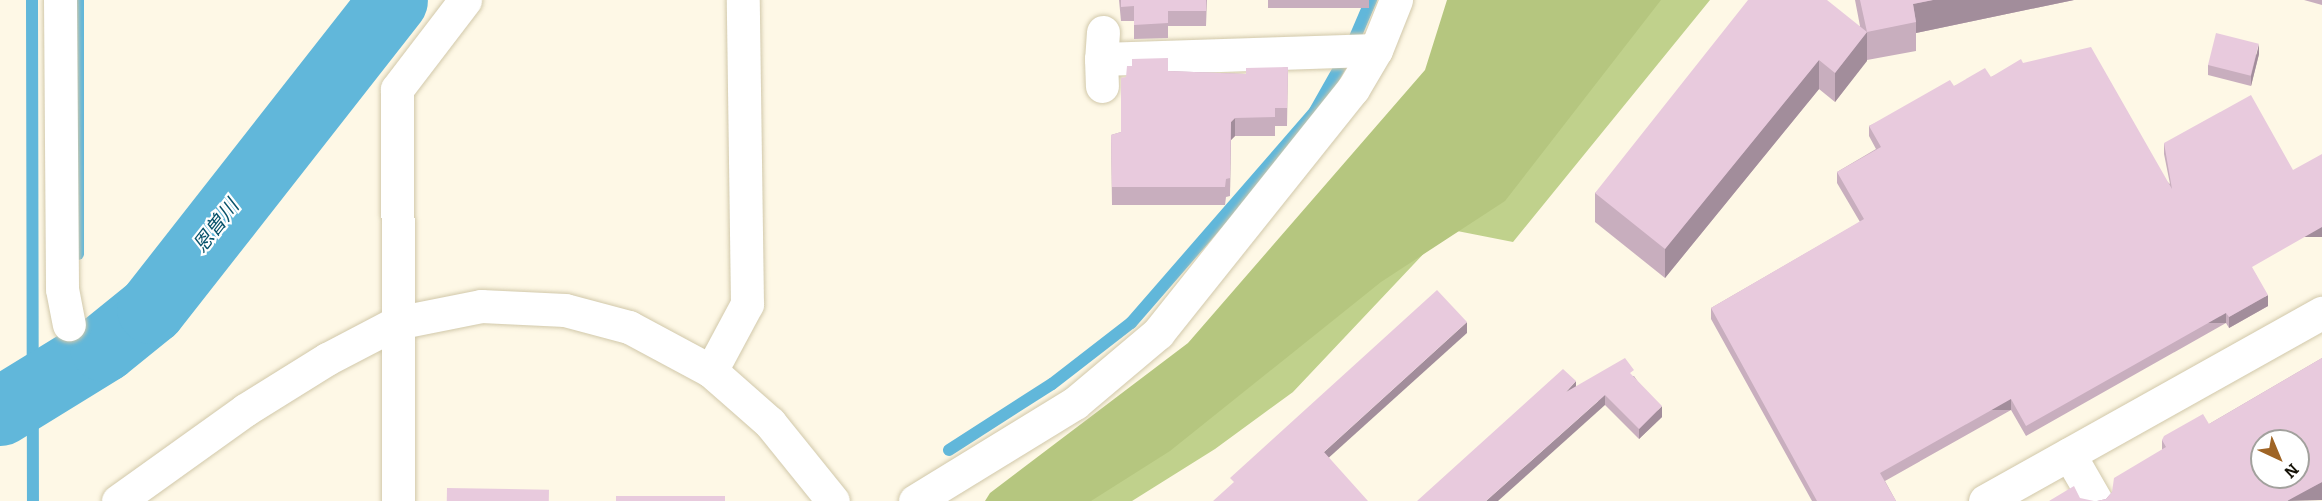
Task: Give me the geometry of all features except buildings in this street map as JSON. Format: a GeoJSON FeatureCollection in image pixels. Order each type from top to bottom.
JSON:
{"type":"FeatureCollection","features":[{"type":"Feature","properties":{"kind":"street"},"geometry":{"type":"LineString","coordinates":[[60,0],[62,289],[69,324]]}},
{"type":"Feature","properties":{"kind":"street"},"geometry":{"type":"LineString","coordinates":[[398,501],[397,89],[465,0]]}},
{"type":"Feature","properties":{"kind":"street"},"geometry":{"type":"LineString","coordinates":[[711,371],[747,304],[743,0]]}},
{"type":"Feature","properties":{"kind":"street"},"geometry":{"type":"LineString","coordinates":[[915,501],[1075,403],[1158,333],[1308,150],[1376,50],[1396,0]]}},
{"type":"Feature","properties":{"kind":"street"},"geometry":{"type":"LineString","coordinates":[[1102,59],[1376,50]]}},
{"type":"Feature","properties":{"kind":"street"},"geometry":{"type":"LineString","coordinates":[[118,501],[245,410],[327,358],[396,322],[481,306],[564,310],[629,327],[711,371],[770,423],[833,501]]}},
{"type":"Feature","properties":{"kind":"street"},"geometry":{"type":"LineString","coordinates":[[1985,501],[2322,313]]}},
{"type":"Feature","properties":{"kind":"street"},"geometry":{"type":"LineString","coordinates":[[2069,454],[2096,501]]}},
{"type":"Feature","properties":{"kind":"green space"},"geometry":{"type":"Polygon","coordinates":[[[1447,0],[1661,0],[1505,201],[1381,282],[1170,451],[1091,501],[985,501],[990,493],[1188,343],[1425,70],[1447,0]]]}},
{"type":"Feature","properties":{"kind":"green space"},"geometry":{"type":"Polygon","coordinates":[[[1560,0],[1710,0],[1513,242],[1447,229],[1293,392],[1215,449],[1132,501],[1054,501],[1560,0]]]}},
{"type":"Feature","properties":{"kind":"waterway"},"geometry":{"type":"LineString","coordinates":[[32,0],[33,501]]}},
{"type":"Feature","properties":{"kind":"waterway"},"geometry":{"type":"LineString","coordinates":[[78,0],[78,254]]}},
{"type":"Feature","properties":{"kind":"waterway","name":"恩曽川"},"geometry":{"type":"LineString","coordinates":[[0,411],[104,347],[151,309],[393,0]]}},
{"type":"Feature","properties":{"kind":"waterway"},"geometry":{"type":"LineString","coordinates":[[1353,42],[1371,0]]}},
{"type":"Feature","properties":{"kind":"waterway"},"geometry":{"type":"LineString","coordinates":[[949,450],[1052,384],[1131,323],[1315,111],[1342,63]]}},
{"type":"Feature","properties":{"kind":"waterway"},"geometry":{"type":"LineString","coordinates":[[87,330],[97,350]]}}]}
